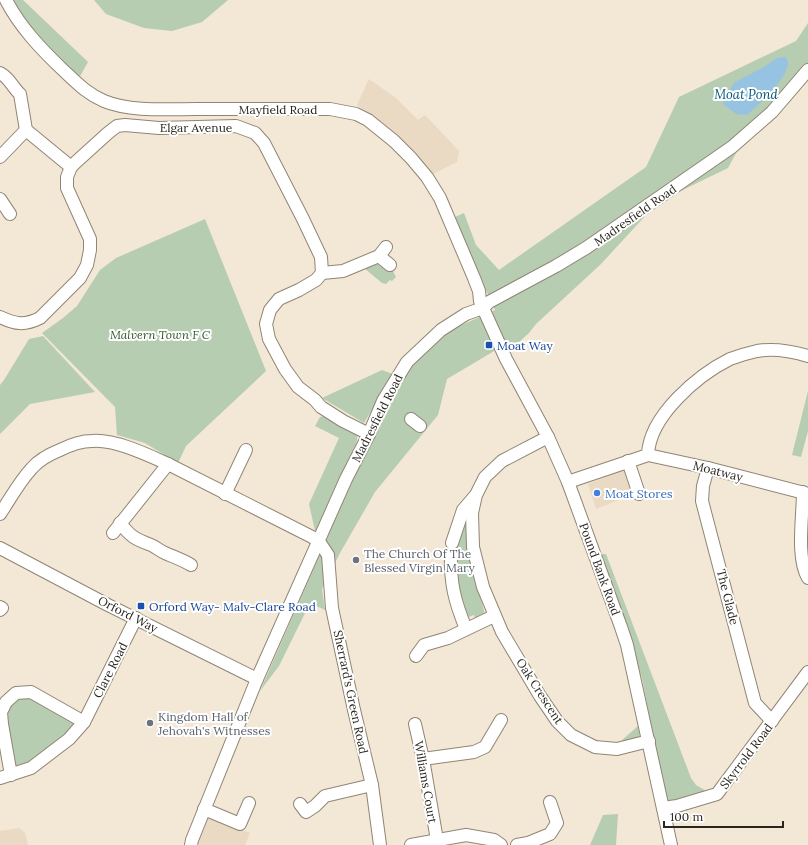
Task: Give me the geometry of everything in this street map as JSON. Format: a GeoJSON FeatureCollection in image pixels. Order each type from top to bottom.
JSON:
{"type":"FeatureCollection","features":[{"type":"Feature","properties":{"kind":"street","name":"Mayfield Road"},"geometry":{"type":"LineString","coordinates":[[6,0],[31,37],[49,57],[83,89],[92,96],[105,102],[120,106],[158,109],[330,109],[356,114],[368,120],[394,141],[428,177],[440,198],[474,278],[479,290],[483,308]]}},
{"type":"Feature","properties":{"kind":"street","name":"Madresfield Road"},"geometry":{"type":"LineString","coordinates":[[191,845],[257,678],[318,540],[384,401],[407,362],[442,330],[466,314],[483,308],[489,302],[586,248],[732,147],[772,112],[808,70]]}},
{"type":"Feature","properties":{"kind":"street"},"geometry":{"type":"LineString","coordinates":[[0,73],[7,76],[14,89],[20,94],[26,130],[72,167],[67,177],[67,188],[90,239],[90,250],[87,265],[80,278],[40,318],[23,324],[13,323],[0,316]]}},
{"type":"Feature","properties":{"kind":"street","name":"Elgar Avenue"},"geometry":{"type":"LineString","coordinates":[[72,167],[117,126],[125,125],[165,128],[236,126],[255,133],[264,143],[303,219],[321,257],[322,273]]}},
{"type":"Feature","properties":{"kind":"street"},"geometry":{"type":"LineString","coordinates":[[0,157],[26,130]]}},
{"type":"Feature","properties":{"kind":"street"},"geometry":{"type":"LineString","coordinates":[[369,434],[343,421],[321,407],[315,400],[298,387],[285,368],[269,338],[266,324],[270,310],[279,299],[316,280],[322,273],[344,271],[383,252],[390,264]]}},
{"type":"Feature","properties":{"kind":"street","name":"Pound Bank Road"},"geometry":{"type":"LineString","coordinates":[[483,308],[506,359],[548,437],[568,482],[627,644],[671,845]]}},
{"type":"Feature","properties":{"kind":"street"},"geometry":{"type":"LineString","coordinates":[[648,455],[648,446],[658,424],[668,409],[680,395],[701,376],[731,359],[758,351],[782,350],[808,356]]}},
{"type":"Feature","properties":{"kind":"street","name":"Oak Crescent"},"geometry":{"type":"LineString","coordinates":[[548,437],[502,461],[485,477],[476,495],[472,513],[472,547],[482,587],[502,632],[540,696],[557,721],[571,735],[595,747],[617,749],[649,741]]}},
{"type":"Feature","properties":{"kind":"street"},"geometry":{"type":"LineString","coordinates":[[0,514],[21,481],[32,468],[49,454],[78,443],[93,440],[107,442],[135,450],[168,464],[318,540]]}},
{"type":"Feature","properties":{"kind":"street"},"geometry":{"type":"LineString","coordinates":[[225,494],[246,450]]}},
{"type":"Feature","properties":{"kind":"street","name":"Moatway"},"geometry":{"type":"LineString","coordinates":[[568,482],[648,455],[708,468],[806,493]]}},
{"type":"Feature","properties":{"kind":"street"},"geometry":{"type":"LineString","coordinates":[[628,461],[639,494]]}},
{"type":"Feature","properties":{"kind":"street"},"geometry":{"type":"LineString","coordinates":[[168,464],[117,528],[126,531],[141,542],[191,565]]}},
{"type":"Feature","properties":{"kind":"street","name":"The Glade"},"geometry":{"type":"LineString","coordinates":[[708,468],[703,486],[702,502],[755,703],[772,721]]}},
{"type":"Feature","properties":{"kind":"street"},"geometry":{"type":"LineString","coordinates":[[806,493],[801,556],[804,571],[808,578]]}},
{"type":"Feature","properties":{"kind":"street","name":"Oak Crescent"},"geometry":{"type":"LineString","coordinates":[[466,629],[455,599],[452,584],[451,548],[463,510],[476,495]]}},
{"type":"Feature","properties":{"kind":"street","name":"Sherrard's Green Road"},"geometry":{"type":"LineString","coordinates":[[318,540],[328,555],[332,608],[372,785],[380,845]]}},
{"type":"Feature","properties":{"kind":"street","name":"Orford Way"},"geometry":{"type":"LineString","coordinates":[[0,548],[257,678]]}},
{"type":"Feature","properties":{"kind":"street"},"geometry":{"type":"LineString","coordinates":[[416,656],[420,640],[448,638],[494,616]]}},
{"type":"Feature","properties":{"kind":"street","name":"Clare Road"},"geometry":{"type":"LineString","coordinates":[[84,722],[31,692],[16,693],[6,702],[1,712],[5,776],[31,768],[69,739],[84,722],[136,618]]}},
{"type":"Feature","properties":{"kind":"street","name":"Skyrrold Road"},"geometry":{"type":"LineString","coordinates":[[663,808],[677,806],[717,794],[808,672]]}},
{"type":"Feature","properties":{"kind":"street"},"geometry":{"type":"LineString","coordinates":[[423,759],[474,752],[485,747],[501,720]]}},
{"type":"Feature","properties":{"kind":"street","name":"Williams Court"},"geometry":{"type":"LineString","coordinates":[[415,724],[423,759],[436,840]]}},
{"type":"Feature","properties":{"kind":"street"},"geometry":{"type":"LineString","coordinates":[[300,804],[306,812],[315,806],[325,796],[372,785]]}},
{"type":"Feature","properties":{"kind":"street"},"geometry":{"type":"LineString","coordinates":[[517,845],[528,843],[550,834],[557,822],[550,802]]}},
{"type":"Feature","properties":{"kind":"street"},"geometry":{"type":"LineString","coordinates":[[204,809],[240,824],[249,803]]}},
{"type":"Feature","properties":{"kind":"street"},"geometry":{"type":"LineString","coordinates":[[411,845],[466,835],[494,840],[501,845]]}},
{"type":"Feature","properties":{"kind":"shaded area"},"geometry":{"type":"Polygon","coordinates":[[[369,79],[396,98],[418,120],[425,115],[459,151],[457,162],[433,174],[388,127],[357,105],[369,79]]]}},
{"type":"Feature","properties":{"kind":"shaded area"},"geometry":{"type":"Polygon","coordinates":[[[627,468],[636,493],[596,509],[588,484],[627,468]]]}},
{"type":"Feature","properties":{"kind":"shaded area"},"geometry":{"type":"Polygon","coordinates":[[[208,815],[250,833],[245,845],[199,845],[197,842],[208,815]]]}},
{"type":"Feature","properties":{"kind":"shaded area"},"geometry":{"type":"Polygon","coordinates":[[[19,828],[25,833],[28,845],[0,845],[0,831],[19,828]]]}},
{"type":"Feature","properties":{"kind":"green space"},"geometry":{"type":"Polygon","coordinates":[[[12,0],[23,0],[88,62],[79,78],[40,40],[22,19],[12,0]]]}},
{"type":"Feature","properties":{"kind":"green space"},"geometry":{"type":"Polygon","coordinates":[[[94,0],[228,0],[202,22],[172,31],[144,28],[106,14],[94,0]]]}},
{"type":"Feature","properties":{"kind":"green space"},"geometry":{"type":"Polygon","coordinates":[[[808,23],[808,64],[749,129],[728,168],[658,202],[601,264],[509,351],[506,344],[447,379],[438,415],[375,492],[340,553],[322,589],[325,610],[310,603],[279,666],[260,691],[349,488],[410,363],[451,330],[495,310],[453,218],[464,213],[476,245],[499,270],[646,167],[679,97],[796,41],[808,23]]]}},
{"type":"Feature","properties":{"kind":"green space","name":"Malvern Town F C"},"geometry":{"type":"Polygon","coordinates":[[[205,219],[266,371],[186,446],[178,463],[145,443],[117,435],[115,407],[42,333],[77,306],[100,270],[116,258],[205,219]]]}},
{"type":"Feature","properties":{"kind":"green space"},"geometry":{"type":"Polygon","coordinates":[[[376,263],[387,271],[389,269],[393,271],[396,277],[386,284],[382,283],[364,268],[376,263]]]}},
{"type":"Feature","properties":{"kind":"green space"},"geometry":{"type":"Polygon","coordinates":[[[43,336],[95,392],[30,404],[0,434],[0,385],[29,339],[43,336]]]}},
{"type":"Feature","properties":{"kind":"green space"},"geometry":{"type":"Polygon","coordinates":[[[382,370],[393,374],[364,423],[322,398],[382,370]]]}},
{"type":"Feature","properties":{"kind":"green space"},"geometry":{"type":"Polygon","coordinates":[[[808,391],[808,431],[801,457],[792,455],[808,391]]]}},
{"type":"Feature","properties":{"kind":"green space"},"geometry":{"type":"Polygon","coordinates":[[[324,416],[354,432],[357,436],[357,441],[318,532],[315,531],[309,504],[339,438],[315,426],[320,417],[324,416]]]}},
{"type":"Feature","properties":{"kind":"green space"},"geometry":{"type":"Polygon","coordinates":[[[467,510],[468,548],[473,573],[485,614],[475,619],[474,615],[466,618],[453,567],[456,544],[467,510]]]}},
{"type":"Feature","properties":{"kind":"green space"},"geometry":{"type":"Polygon","coordinates":[[[601,554],[606,554],[691,778],[696,785],[708,792],[666,802],[642,678],[601,554]]]}},
{"type":"Feature","properties":{"kind":"green space"},"geometry":{"type":"Polygon","coordinates":[[[28,695],[76,723],[75,727],[30,764],[17,769],[14,766],[5,724],[7,705],[17,697],[28,695]]]}},
{"type":"Feature","properties":{"kind":"green space"},"geometry":{"type":"Polygon","coordinates":[[[638,726],[640,738],[616,744],[617,742],[621,741],[638,726]]]}},
{"type":"Feature","properties":{"kind":"green space"},"geometry":{"type":"Polygon","coordinates":[[[618,814],[616,845],[590,845],[603,815],[618,814]]]}},
{"type":"Feature","properties":{"kind":"water","name":"Moat Pond"},"geometry":{"type":"Polygon","coordinates":[[[786,57],[788,63],[787,69],[778,84],[747,115],[736,114],[723,104],[726,95],[735,82],[764,67],[777,58],[786,57]]]}},
{"type":"Feature","properties":{"kind":"place","name":"Moat Way"},"geometry":{"type":"Point","coordinates":[489,345]}},
{"type":"Feature","properties":{"kind":"place","name":"Moat Stores"},"geometry":{"type":"Point","coordinates":[597,493]}},
{"type":"Feature","properties":{"kind":"place","name":"The Church Of The Blessed Virgin Mary"},"geometry":{"type":"Point","coordinates":[356,560]}},
{"type":"Feature","properties":{"kind":"place","name":"Orford Way- Malv-Clare Road"},"geometry":{"type":"Point","coordinates":[141,606]}},
{"type":"Feature","properties":{"kind":"place","name":"Kingdom Hall of Jehovah's Witnesses"},"geometry":{"type":"Point","coordinates":[150,723]}}]}
